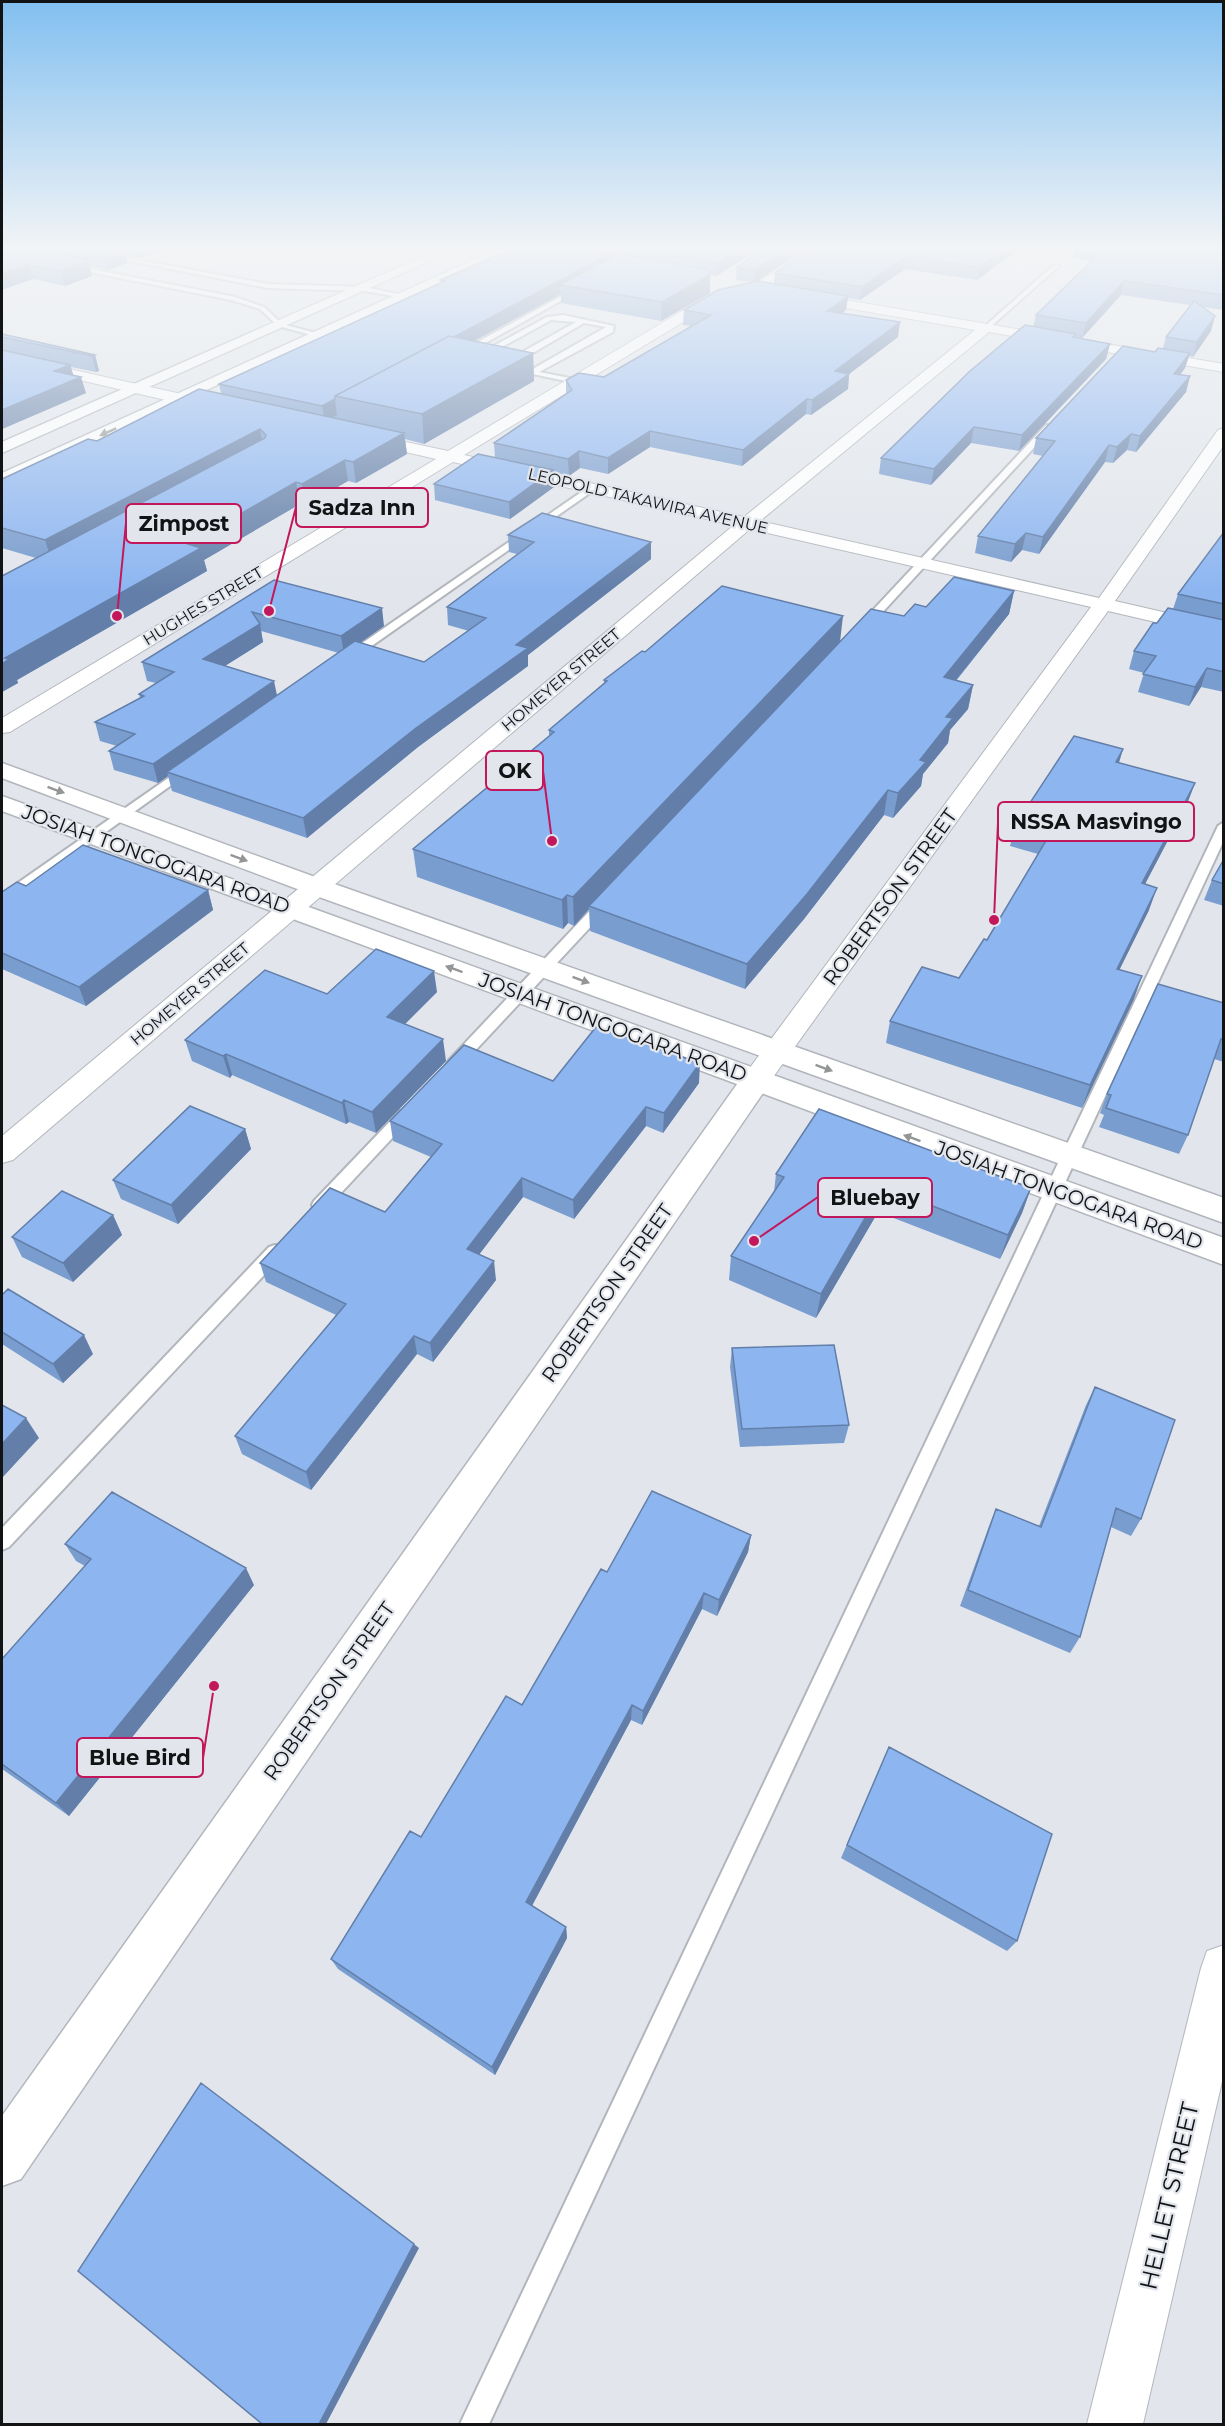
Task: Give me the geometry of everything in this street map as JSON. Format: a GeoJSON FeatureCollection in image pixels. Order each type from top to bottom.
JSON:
{"type":"FeatureCollection","features":[{"type":"Feature","properties":{"kind":"main road"},"geometry":{"type":"LineString","coordinates":[[2,448],[192,363]]}},
{"type":"Feature","properties":{"kind":"main road"},"geometry":{"type":"LineString","coordinates":[[6,473],[258,363]]}},
{"type":"Feature","properties":{"kind":"main road","name":"JOSIAH TONGOGARA ROAD"},"geometry":{"type":"LineString","coordinates":[[2,770],[317,887],[546,967],[1053,1190],[1224,1252]]}},
{"type":"Feature","properties":{"kind":"main road","name":"JOSIAH TONGOGARA ROAD"},"geometry":{"type":"LineString","coordinates":[[2,802],[521,993],[1068,1156],[1224,1212]]}},
{"type":"Feature","properties":{"kind":"main road","name":"ROBERTSON STREET"},"geometry":{"type":"LineString","coordinates":[[2,2160],[767,1065]]}},
{"type":"Feature","properties":{"kind":"street"},"geometry":{"type":"LineString","coordinates":[[16,363],[227,409]]}},
{"type":"Feature","properties":{"kind":"street","name":"HUGHES STREET"},"geometry":{"type":"LineString","coordinates":[[2,727],[605,363]]}},
{"type":"Feature","properties":{"kind":"street","name":"HOMEYER STREET"},"geometry":{"type":"LineString","coordinates":[[2,1152],[747,523],[943,363]]}},
{"type":"Feature","properties":{"kind":"street"},"geometry":{"type":"LineString","coordinates":[[1185,363],[1224,368]]}},
{"type":"Feature","properties":{"kind":"street","name":"ROBERTSON STREET"},"geometry":{"type":"LineString","coordinates":[[767,1065],[1103,605],[1224,433]]}},
{"type":"Feature","properties":{"kind":"street","name":"LEOPOLD TAKAWIRA AVENUE"},"geometry":{"type":"LineString","coordinates":[[342,434],[593,488],[1224,632]]}},
{"type":"Feature","properties":{"kind":"street","name":"HELLET STREET"},"geometry":{"type":"LineString","coordinates":[[1115,2424],[1224,1968]]}},
{"type":"Feature","properties":{"kind":"lane"},"geometry":{"type":"LineString","coordinates":[[510,363],[503,367],[577,382]]}},
{"type":"Feature","properties":{"kind":"lane"},"geometry":{"type":"LineString","coordinates":[[532,373],[550,363]]}},
{"type":"Feature","properties":{"kind":"lane"},"geometry":{"type":"LineString","coordinates":[[856,633],[1057,419]]}},
{"type":"Feature","properties":{"kind":"lane"},"geometry":{"type":"LineString","coordinates":[[342,662],[593,488]]}},
{"type":"Feature","properties":{"kind":"lane"},"geometry":{"type":"LineString","coordinates":[[2,900],[196,762]]}},
{"type":"Feature","properties":{"kind":"lane"},"geometry":{"type":"LineString","coordinates":[[474,2424],[1224,826]]}},
{"type":"Feature","properties":{"kind":"lane"},"geometry":{"type":"LineString","coordinates":[[447,1072],[611,897]]}},
{"type":"Feature","properties":{"kind":"lane"},"geometry":{"type":"LineString","coordinates":[[306,1220],[414,1107]]}},
{"type":"Feature","properties":{"kind":"lane"},"geometry":{"type":"LineString","coordinates":[[2,1541],[282,1246]]}},
{"type":"Feature","properties":{"kind":"building"},"geometry":{"type":"Polygon","coordinates":[[[2,363],[62,363],[70,365],[54,371],[81,377],[2,410],[2,363]]]}},
{"type":"Feature","properties":{"kind":"building"},"geometry":{"type":"Polygon","coordinates":[[[265,363],[397,363],[335,396],[335,399],[322,406],[219,384],[265,363]]]}},
{"type":"Feature","properties":{"kind":"building"},"geometry":{"type":"Polygon","coordinates":[[[397,363],[514,363],[422,414],[335,396],[397,363]]]}},
{"type":"Feature","properties":{"kind":"building"},"geometry":{"type":"Polygon","coordinates":[[[628,363],[845,363],[835,371],[849,374],[812,400],[807,399],[743,450],[650,431],[608,458],[579,451],[568,459],[494,443],[572,390],[566,380],[579,373],[604,377],[628,363]]]}},
{"type":"Feature","properties":{"kind":"building"},"geometry":{"type":"Polygon","coordinates":[[[979,363],[1091,363],[1022,435],[974,427],[934,469],[881,458],[979,363]]]}},
{"type":"Feature","properties":{"kind":"building"},"geometry":{"type":"Polygon","coordinates":[[[1107,363],[1182,363],[1174,374],[1190,376],[1140,436],[1131,434],[1117,447],[1109,445],[1043,537],[1026,533],[1015,544],[978,536],[1055,441],[1036,438],[1107,363]]]}},
{"type":"Feature","properties":{"kind":"building"},"geometry":{"type":"Polygon","coordinates":[[[199,389],[404,433],[353,462],[345,460],[302,484],[296,482],[188,544],[201,548],[5,658],[9,659],[2,664],[2,576],[265,438],[266,435],[260,429],[45,540],[2,528],[2,479],[88,439],[97,441],[199,389]]]}},
{"type":"Feature","properties":{"kind":"building"},"geometry":{"type":"Polygon","coordinates":[[[478,454],[553,470],[509,502],[434,484],[478,454]]]}},
{"type":"Feature","properties":{"kind":"building"},"geometry":{"type":"Polygon","coordinates":[[[542,513],[651,542],[516,645],[528,648],[416,728],[303,818],[167,772],[355,641],[424,662],[486,618],[447,607],[534,542],[508,535],[542,513]]]}},
{"type":"Feature","properties":{"kind":"building"},"geometry":{"type":"Polygon","coordinates":[[[1224,532],[1224,604],[1178,594],[1224,532]]]}},
{"type":"Feature","properties":{"kind":"building"},"geometry":{"type":"Polygon","coordinates":[[[954,577],[1014,591],[944,677],[973,685],[946,717],[953,718],[920,760],[926,762],[898,793],[888,790],[807,894],[747,964],[589,906],[871,609],[904,616],[915,604],[926,607],[954,577]]]}},
{"type":"Feature","properties":{"kind":"building"},"geometry":{"type":"Polygon","coordinates":[[[274,580],[382,608],[341,636],[252,612],[260,624],[203,659],[274,681],[153,764],[109,751],[135,734],[95,722],[144,696],[139,694],[174,672],[142,662],[274,580]]]}},
{"type":"Feature","properties":{"kind":"building"},"geometry":{"type":"Polygon","coordinates":[[[722,586],[843,616],[573,897],[567,895],[562,900],[413,849],[554,732],[549,730],[607,681],[604,680],[642,651],[645,652],[722,586]]]}},
{"type":"Feature","properties":{"kind":"building"},"geometry":{"type":"Polygon","coordinates":[[[1168,608],[1224,620],[1224,672],[1207,668],[1195,687],[1143,674],[1156,656],[1134,651],[1153,623],[1157,623],[1168,608]]]}},
{"type":"Feature","properties":{"kind":"building"},"geometry":{"type":"Polygon","coordinates":[[[1074,736],[1123,749],[1116,762],[1195,783],[1142,883],[1157,888],[1117,969],[1142,976],[1090,1085],[890,1021],[922,967],[959,978],[984,939],[987,940],[1050,834],[1016,824],[1074,736]]]}},
{"type":"Feature","properties":{"kind":"building"},"geometry":{"type":"Polygon","coordinates":[[[83,845],[208,890],[79,987],[2,953],[2,892],[17,882],[26,886],[83,845]]]}},
{"type":"Feature","properties":{"kind":"building"},"geometry":{"type":"Polygon","coordinates":[[[1224,859],[1224,884],[1212,880],[1224,859]]]}},
{"type":"Feature","properties":{"kind":"building"},"geometry":{"type":"Polygon","coordinates":[[[376,949],[434,971],[387,1017],[443,1039],[372,1112],[344,1100],[342,1103],[226,1054],[223,1056],[185,1040],[265,970],[327,994],[376,949]]]}},
{"type":"Feature","properties":{"kind":"building"},"geometry":{"type":"Polygon","coordinates":[[[1158,984],[1224,1003],[1224,1040],[1221,1039],[1188,1135],[1106,1108],[1111,1095],[1107,1094],[1158,984]]]}},
{"type":"Feature","properties":{"kind":"building"},"geometry":{"type":"Polygon","coordinates":[[[596,1027],[700,1063],[664,1113],[646,1107],[573,1200],[522,1178],[467,1249],[494,1261],[430,1343],[414,1336],[306,1472],[235,1436],[346,1304],[260,1263],[330,1188],[385,1212],[442,1144],[390,1121],[464,1045],[553,1081],[596,1027]]]}},
{"type":"Feature","properties":{"kind":"building"},"geometry":{"type":"Polygon","coordinates":[[[190,1106],[245,1129],[171,1205],[113,1180],[190,1106]]]}},
{"type":"Feature","properties":{"kind":"building"},"geometry":{"type":"Polygon","coordinates":[[[819,1109],[1031,1188],[1008,1235],[883,1187],[821,1294],[731,1256],[784,1177],[776,1174],[819,1109]]]}},
{"type":"Feature","properties":{"kind":"building"},"geometry":{"type":"Polygon","coordinates":[[[62,1191],[113,1215],[63,1263],[12,1237],[62,1191]]]}},
{"type":"Feature","properties":{"kind":"building"},"geometry":{"type":"Polygon","coordinates":[[[8,1289],[84,1335],[53,1364],[2,1332],[2,1295],[8,1289]]]}},
{"type":"Feature","properties":{"kind":"building"},"geometry":{"type":"Polygon","coordinates":[[[834,1345],[849,1425],[742,1429],[732,1348],[834,1345]]]}},
{"type":"Feature","properties":{"kind":"building"},"geometry":{"type":"Polygon","coordinates":[[[1095,1387],[1175,1420],[1141,1519],[1116,1508],[1080,1637],[968,1590],[996,1509],[1041,1527],[1095,1387]]]}},
{"type":"Feature","properties":{"kind":"building"},"geometry":{"type":"Polygon","coordinates":[[[2,1405],[26,1418],[2,1444],[2,1405]]]}},
{"type":"Feature","properties":{"kind":"building"},"geometry":{"type":"Polygon","coordinates":[[[652,1491],[751,1535],[719,1600],[704,1593],[643,1711],[632,1705],[526,1902],[566,1927],[492,2067],[331,1959],[410,1831],[421,1837],[506,1696],[522,1705],[601,1569],[607,1572],[652,1491]]]}},
{"type":"Feature","properties":{"kind":"building"},"geometry":{"type":"Polygon","coordinates":[[[112,1492],[246,1568],[56,1803],[2,1764],[2,1659],[91,1559],[65,1544],[112,1492]]]}},
{"type":"Feature","properties":{"kind":"building"},"geometry":{"type":"Polygon","coordinates":[[[889,1747],[1052,1834],[1017,1941],[847,1845],[889,1747]]]}},
{"type":"Feature","properties":{"kind":"building"},"geometry":{"type":"Polygon","coordinates":[[[201,2083],[414,2244],[319,2424],[262,2424],[78,2271],[201,2083]]]}},
{"type":"Feature","properties":{"kind":"place","name":"Sadza Inn"},"geometry":{"type":"Point","coordinates":[269,611]}},
{"type":"Feature","properties":{"kind":"place","name":"Zimpost"},"geometry":{"type":"Point","coordinates":[117,616]}},
{"type":"Feature","properties":{"kind":"place","name":"OK"},"geometry":{"type":"Point","coordinates":[552,841]}},
{"type":"Feature","properties":{"kind":"place","name":"NSSA Masvingo"},"geometry":{"type":"Point","coordinates":[994,920]}},
{"type":"Feature","properties":{"kind":"place","name":"Bluebay"},"geometry":{"type":"Point","coordinates":[754,1241]}},
{"type":"Feature","properties":{"kind":"place","name":"Blue Bird"},"geometry":{"type":"Point","coordinates":[214,1686]}}]}
